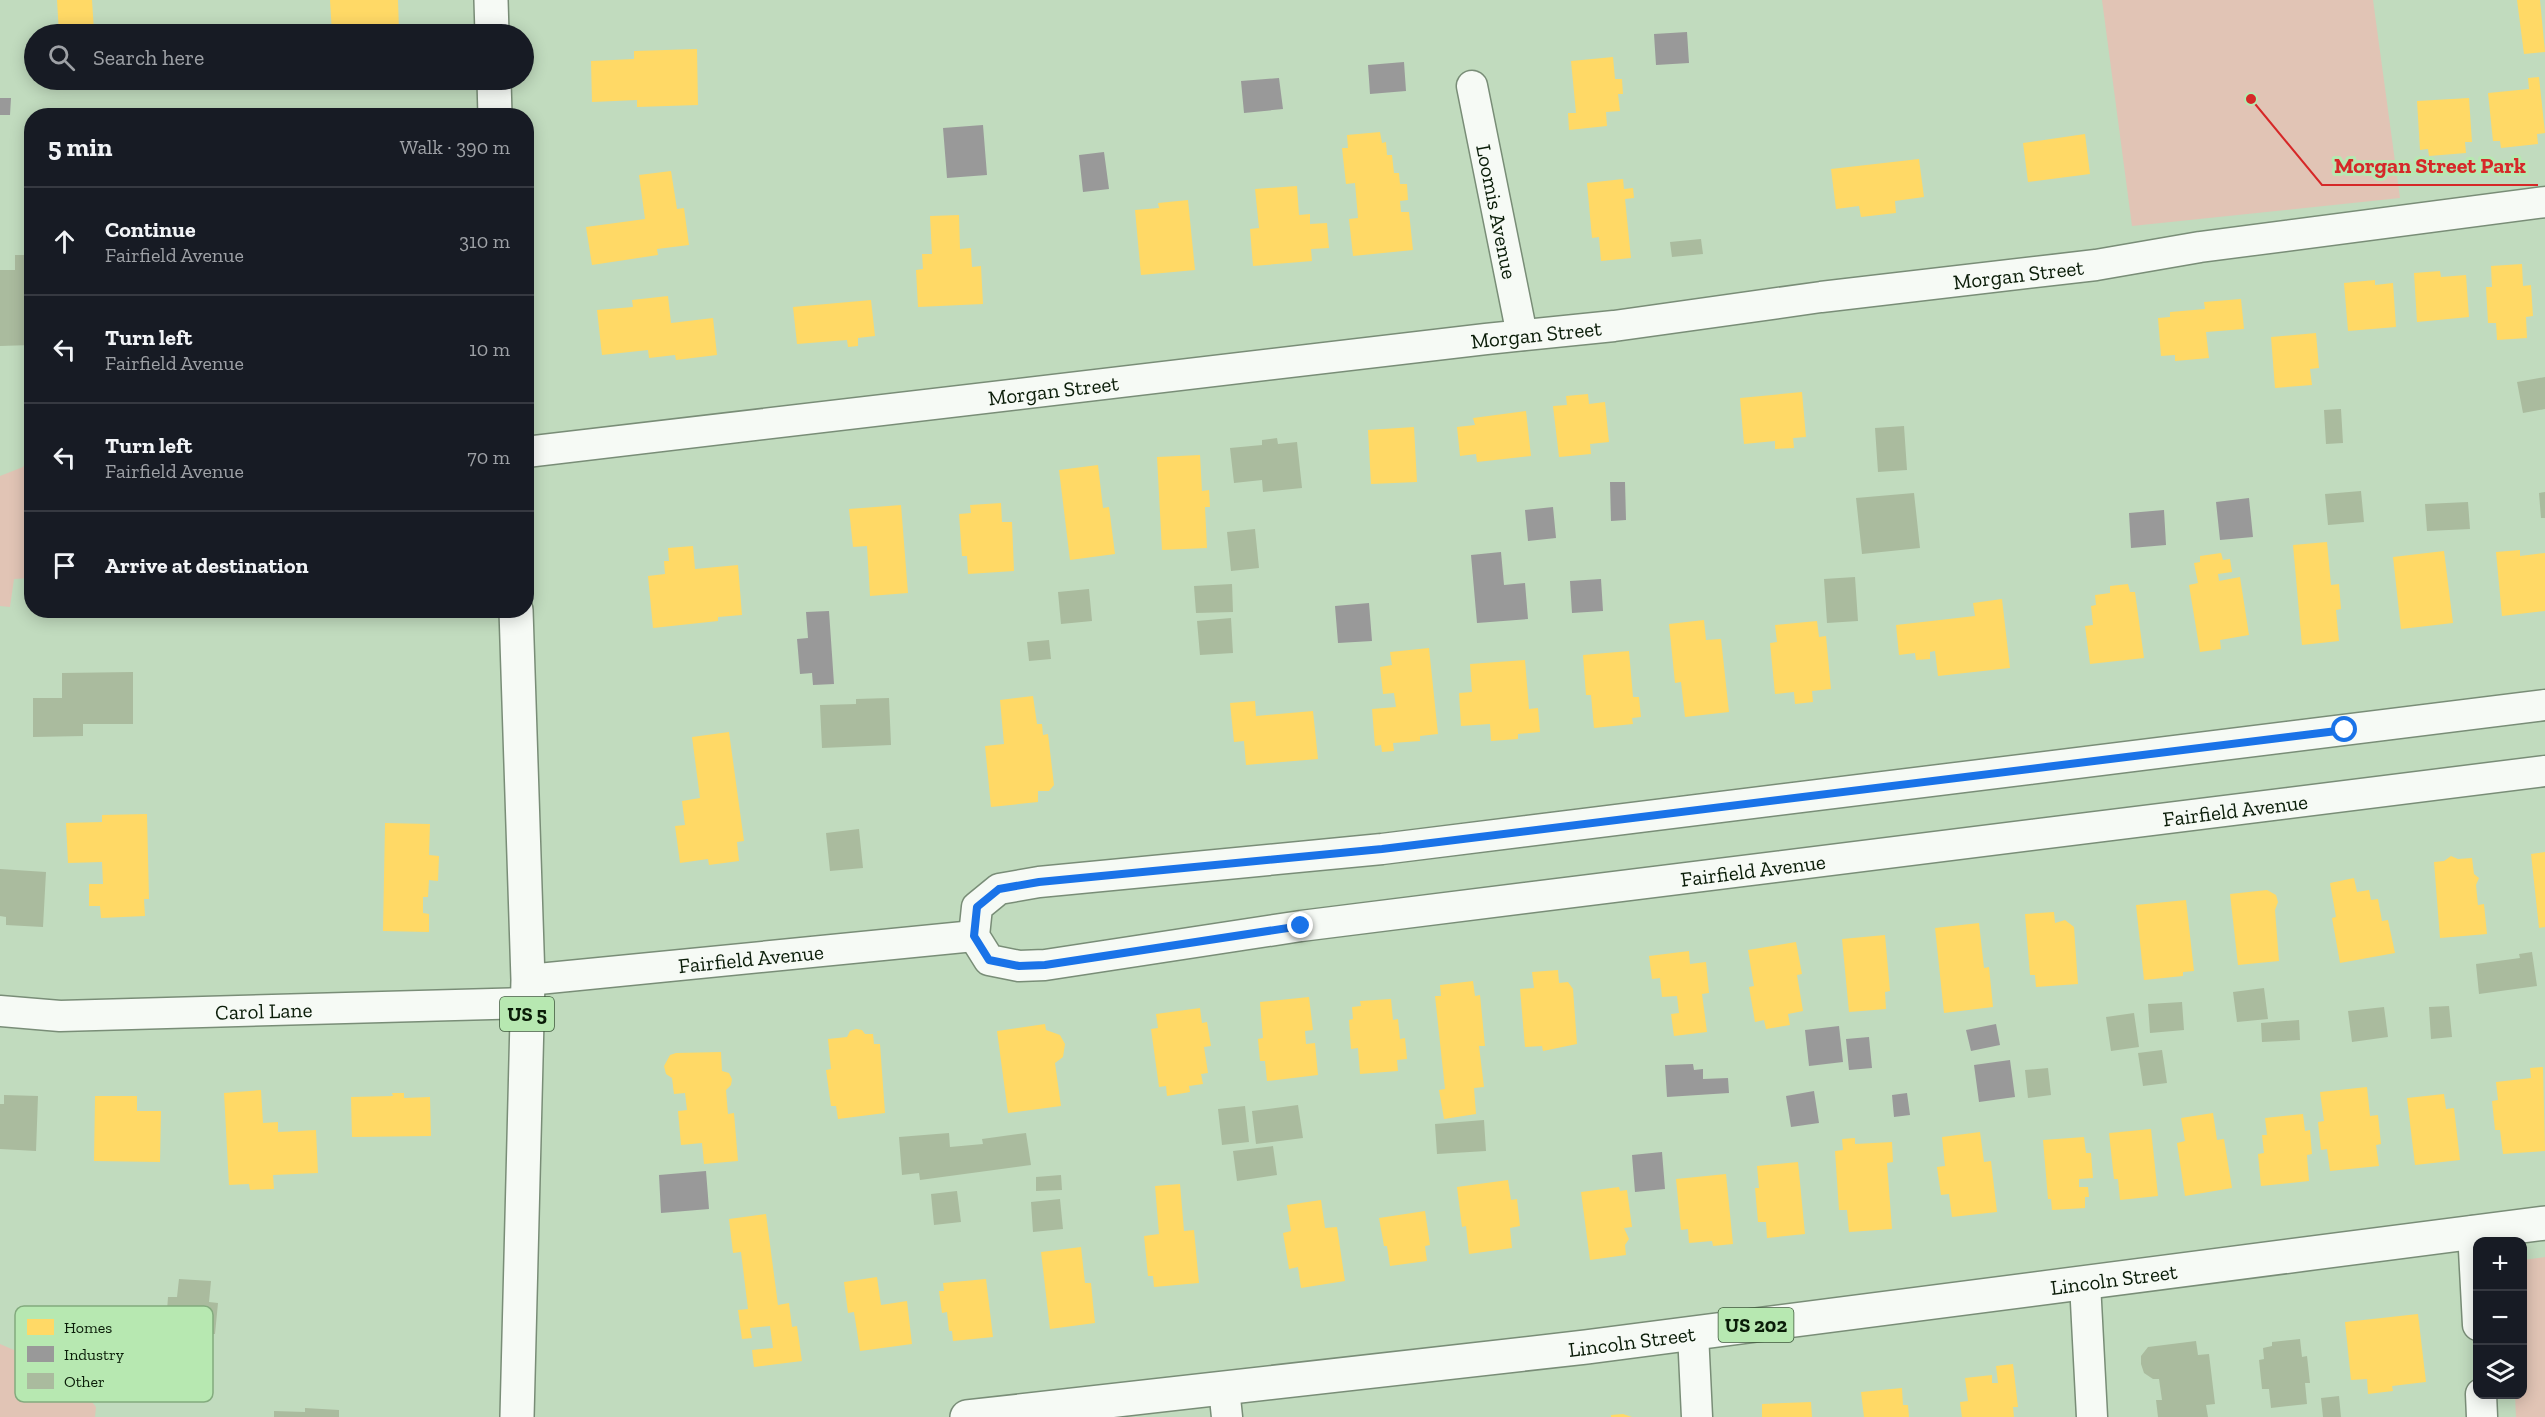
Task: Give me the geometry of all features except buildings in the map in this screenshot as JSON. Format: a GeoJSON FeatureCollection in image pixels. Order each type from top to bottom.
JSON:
{"type":"FeatureCollection","features":[{"type":"Feature","properties":{"kind":"main road"},"geometry":{"type":"LineString","coordinates":[[491,0],[492,24]]}},
{"type":"Feature","properties":{"kind":"main road"},"geometry":{"type":"LineString","coordinates":[[494,90],[495,108]]}},
{"type":"Feature","properties":{"kind":"main road","name":"US 5"},"geometry":{"type":"LineString","coordinates":[[516,618],[527,991],[517,1417]]}},
{"type":"Feature","properties":{"kind":"main road","name":"Lincoln Street"},"geometry":{"type":"LineString","coordinates":[[967,1417],[1225,1402],[1693,1333],[2545,1223]]}},
{"type":"Feature","properties":{"kind":"street","name":"Loomis Avenue"},"geometry":{"type":"LineString","coordinates":[[1472,86],[1522,335]]}},
{"type":"Feature","properties":{"kind":"street","name":"Morgan Street"},"geometry":{"type":"LineString","coordinates":[[534,451],[1614,326],[1821,297],[2096,265],[2200,247],[2545,202]]}},
{"type":"Feature","properties":{"kind":"street"},"geometry":{"type":"LineString","coordinates":[[974,936],[977,907],[999,889],[1039,882],[1382,849],[2545,705]]}},
{"type":"Feature","properties":{"kind":"street","name":"Fairfield Avenue"},"geometry":{"type":"LineString","coordinates":[[527,991],[974,936],[989,960],[1019,966],[1045,965],[1301,926],[2545,771]]}},
{"type":"Feature","properties":{"kind":"street","name":"Carol Lane"},"geometry":{"type":"LineString","coordinates":[[0,1011],[82,1016],[527,991]]}},
{"type":"Feature","properties":{"kind":"street"},"geometry":{"type":"LineString","coordinates":[[2473,1232],[2476,1291]]}},
{"type":"Feature","properties":{"kind":"street"},"geometry":{"type":"LineString","coordinates":[[2085,1283],[2092,1417]]}},
{"type":"Feature","properties":{"kind":"street"},"geometry":{"type":"LineString","coordinates":[[1693,1333],[1697,1417]]}},
{"type":"Feature","properties":{"kind":"street"},"geometry":{"type":"LineString","coordinates":[[2481,1399],[2482,1417]]}},
{"type":"Feature","properties":{"kind":"shaded area"},"geometry":{"type":"Polygon","coordinates":[[[2102,0],[2373,0],[2400,198],[2132,226],[2102,0]]]}},
{"type":"Feature","properties":{"kind":"shaded area"},"geometry":{"type":"Polygon","coordinates":[[[24,465],[24,578],[14,579],[10,607],[0,606],[0,476],[24,465]]]}},
{"type":"Feature","properties":{"kind":"shaded area"},"geometry":{"type":"Polygon","coordinates":[[[2545,1257],[2545,1417],[2516,1417],[2515,1399],[2527,1399],[2527,1259],[2545,1257]]]}},
{"type":"Feature","properties":{"kind":"shaded area"},"geometry":{"type":"Polygon","coordinates":[[[0,1344],[15,1350],[15,1402],[92,1402],[96,1407],[95,1417],[0,1417],[0,1344]]]}},
{"type":"Feature","properties":{"kind":"place","name":"Morgan Street Park"},"geometry":{"type":"Point","coordinates":[2251,99]}},
{"type":"Feature","properties":{"kind":"route"},"geometry":{"type":"LineString","coordinates":[[1301,926],[1045,965],[1019,966],[989,960],[974,936],[977,907],[999,889],[1039,882],[1382,849],[2345,730]]}}]}
